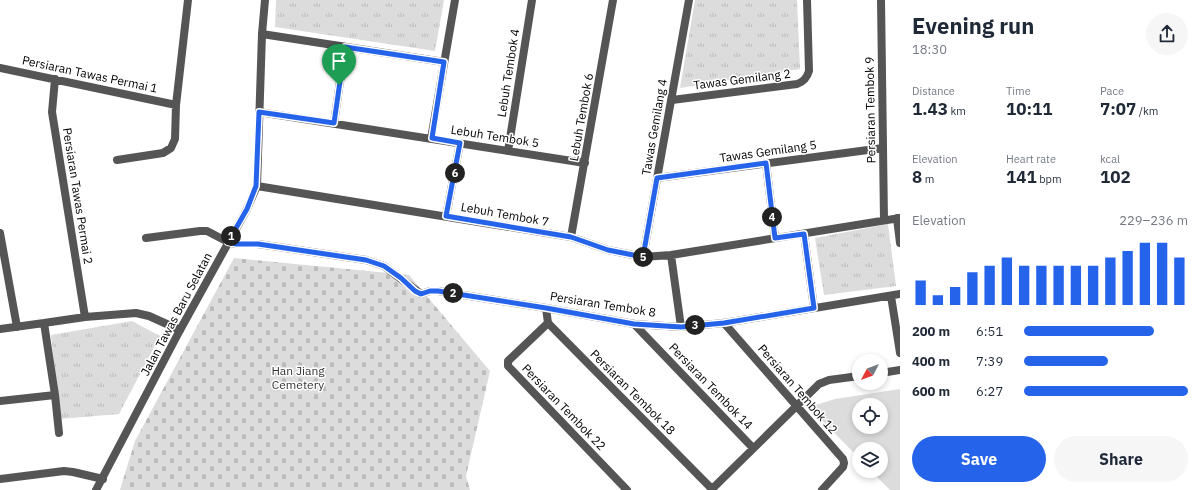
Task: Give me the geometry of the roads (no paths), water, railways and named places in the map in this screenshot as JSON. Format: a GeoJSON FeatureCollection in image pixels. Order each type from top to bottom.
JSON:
{"type":"FeatureCollection","features":[{"type":"Feature","properties":{"kind":"street"},"geometry":{"type":"LineString","coordinates":[[117,160],[163,152],[170,148],[175,139],[176,104],[188,0]]}},
{"type":"Feature","properties":{"kind":"street","name":"Jalan Tawas Baru Selatan"},"geometry":{"type":"LineString","coordinates":[[96,490],[180,330],[247,209],[256,186],[262,34],[265,0]]}},
{"type":"Feature","properties":{"kind":"street"},"geometry":{"type":"LineString","coordinates":[[432,138],[454,0]]}},
{"type":"Feature","properties":{"kind":"street","name":"Lebuh Tembok 4"},"geometry":{"type":"LineString","coordinates":[[508,151],[532,0]]}},
{"type":"Feature","properties":{"kind":"street","name":"Lebuh Tembok 6"},"geometry":{"type":"LineString","coordinates":[[571,237],[614,0]]}},
{"type":"Feature","properties":{"kind":"street","name":"Tawas Gemilang 4"},"geometry":{"type":"LineString","coordinates":[[643,257],[689,0]]}},
{"type":"Feature","properties":{"kind":"street","name":"Tawas Gemilang 2"},"geometry":{"type":"LineString","coordinates":[[672,100],[803,82],[807,77],[808,71],[807,0]]}},
{"type":"Feature","properties":{"kind":"street","name":"Persiaran Tembok 9"},"geometry":{"type":"LineString","coordinates":[[881,0],[884,220]]}},
{"type":"Feature","properties":{"kind":"street"},"geometry":{"type":"LineString","coordinates":[[262,34],[444,62]]}},
{"type":"Feature","properties":{"kind":"street"},"geometry":{"type":"LineString","coordinates":[[334,123],[345,47]]}},
{"type":"Feature","properties":{"kind":"street","name":"Persiaran Tawas Permai 1"},"geometry":{"type":"LineString","coordinates":[[0,68],[176,104]]}},
{"type":"Feature","properties":{"kind":"street","name":"Persiaran Tawas Permai 2"},"geometry":{"type":"LineString","coordinates":[[56,79],[52,112],[85,317]]}},
{"type":"Feature","properties":{"kind":"street","name":"Lebuh Tembok 5"},"geometry":{"type":"LineString","coordinates":[[259,112],[585,163]]}},
{"type":"Feature","properties":{"kind":"street"},"geometry":{"type":"LineString","coordinates":[[446,216],[460,143]]}},
{"type":"Feature","properties":{"kind":"street","name":"Tawas Gemilang 5"},"geometry":{"type":"LineString","coordinates":[[657,178],[883,148]]}},
{"type":"Feature","properties":{"kind":"street"},"geometry":{"type":"LineString","coordinates":[[766,163],[775,238]]}},
{"type":"Feature","properties":{"kind":"street","name":"Lebuh Tembok 7"},"geometry":{"type":"LineString","coordinates":[[256,186],[571,237],[608,250],[643,257],[653,257],[804,234],[898,218]]}},
{"type":"Feature","properties":{"kind":"street"},"geometry":{"type":"LineString","coordinates":[[898,218],[900,243]]}},
{"type":"Feature","properties":{"kind":"street"},"geometry":{"type":"LineString","coordinates":[[146,238],[204,231],[210,232],[228,242]]}},
{"type":"Feature","properties":{"kind":"street"},"geometry":{"type":"LineString","coordinates":[[0,233],[2,258],[17,327]]}},
{"type":"Feature","properties":{"kind":"street"},"geometry":{"type":"LineString","coordinates":[[804,234],[814,308]]}},
{"type":"Feature","properties":{"kind":"street","name":"Persiaran Tembok 8"},"geometry":{"type":"LineString","coordinates":[[228,242],[236,244],[258,244],[366,260],[384,266],[401,278],[415,291],[421,294],[430,291],[438,291],[634,324],[681,327],[724,323],[900,294]]}},
{"type":"Feature","properties":{"kind":"street"},"geometry":{"type":"LineString","coordinates":[[672,254],[681,327]]}},
{"type":"Feature","properties":{"kind":"street"},"geometry":{"type":"LineString","coordinates":[[891,296],[900,353]]}},
{"type":"Feature","properties":{"kind":"street"},"geometry":{"type":"LineString","coordinates":[[546,308],[548,323]]}},
{"type":"Feature","properties":{"kind":"street"},"geometry":{"type":"LineString","coordinates":[[0,329],[85,317],[136,313],[149,316],[180,330]]}},
{"type":"Feature","properties":{"kind":"street","name":"Persiaran Tembok 18"},"geometry":{"type":"LineString","coordinates":[[548,323],[712,490]]}},
{"type":"Feature","properties":{"kind":"street","name":"Persiaran Tembok 22"},"geometry":{"type":"LineString","coordinates":[[548,323],[508,361],[508,366],[627,490]]}},
{"type":"Feature","properties":{"kind":"street","name":"Persiaran Tembok 12"},"geometry":{"type":"LineString","coordinates":[[724,323],[844,461],[843,467],[822,490]]}},
{"type":"Feature","properties":{"kind":"street"},"geometry":{"type":"LineString","coordinates":[[44,324],[55,395],[59,433]]}},
{"type":"Feature","properties":{"kind":"street","name":"Persiaran Tembok 14"},"geometry":{"type":"LineString","coordinates":[[634,324],[753,448]]}},
{"type":"Feature","properties":{"kind":"street"},"geometry":{"type":"LineString","coordinates":[[888,372],[900,370]]}},
{"type":"Feature","properties":{"kind":"street"},"geometry":{"type":"LineString","coordinates":[[712,490],[753,448],[821,383],[829,380],[852,377]]}},
{"type":"Feature","properties":{"kind":"street"},"geometry":{"type":"LineString","coordinates":[[0,401],[55,395]]}},
{"type":"Feature","properties":{"kind":"street"},"geometry":{"type":"LineString","coordinates":[[0,479],[64,471],[103,479]]}},
{"type":"Feature","properties":{"kind":"park label","name":"Han Jiang Cemetery"},"geometry":{"type":"Point","coordinates":[298,377]}}]}
